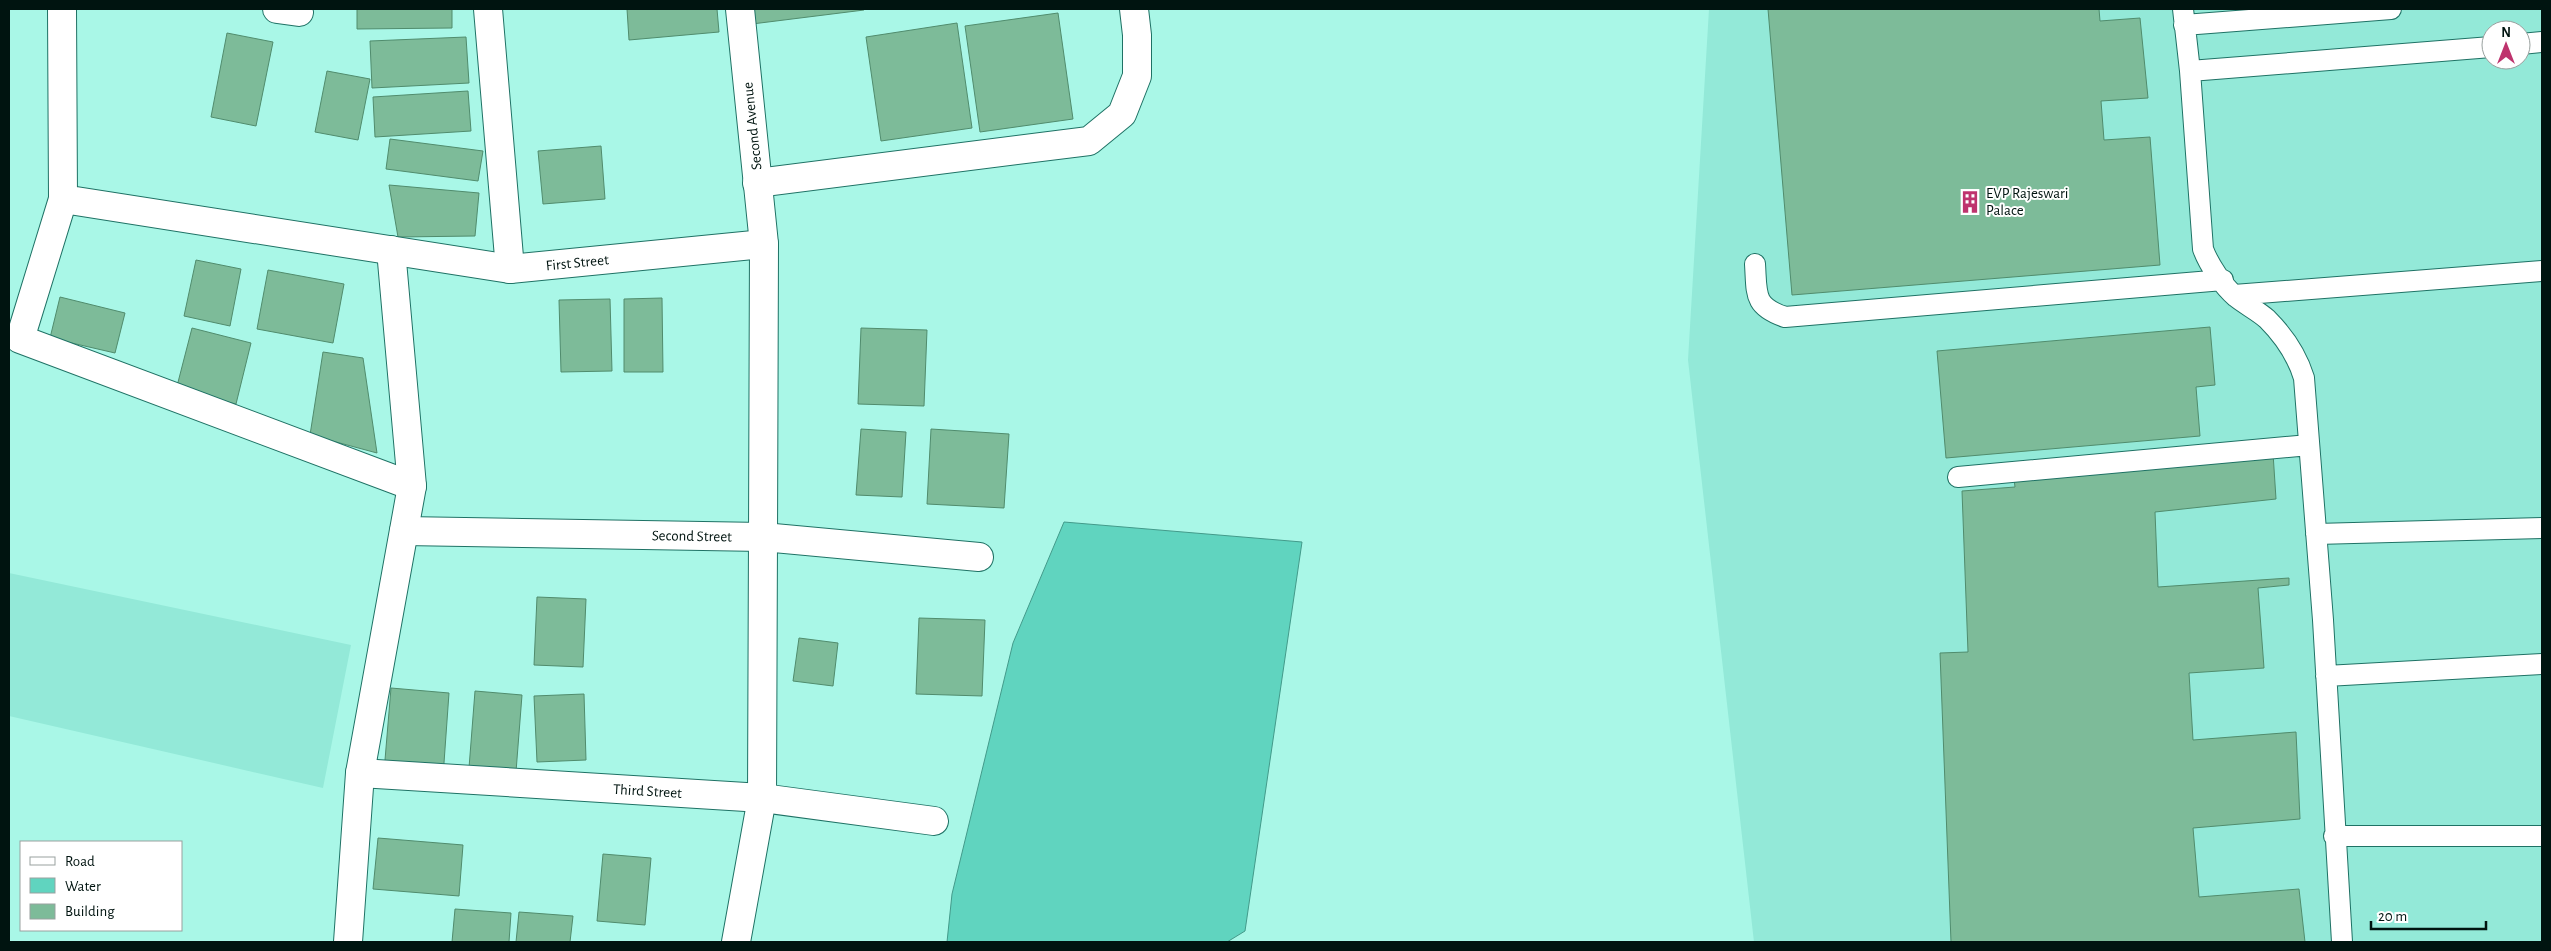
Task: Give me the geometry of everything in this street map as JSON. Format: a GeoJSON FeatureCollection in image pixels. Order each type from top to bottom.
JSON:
{"type":"FeatureCollection","features":[{"type":"Feature","properties":{"kind":"street"},"geometry":{"type":"LineString","coordinates":[[62,9],[63,199],[14,337],[412,486]]}},
{"type":"Feature","properties":{"kind":"street"},"geometry":{"type":"LineString","coordinates":[[488,9],[510,269]]}},
{"type":"Feature","properties":{"kind":"street","name":"Second Avenue"},"geometry":{"type":"LineString","coordinates":[[736,942],[762,798],[764,244],[740,9]]}},
{"type":"Feature","properties":{"kind":"street"},"geometry":{"type":"LineString","coordinates":[[758,183],[1089,141],[1122,114],[1137,76],[1137,35],[1134,9]]}},
{"type":"Feature","properties":{"kind":"street","name":"First Street"},"geometry":{"type":"LineString","coordinates":[[63,199],[510,269],[764,244]]}},
{"type":"Feature","properties":{"kind":"street"},"geometry":{"type":"LineString","coordinates":[[348,942],[360,773],[412,486],[391,250]]}},
{"type":"Feature","properties":{"kind":"street","name":"Second Street"},"geometry":{"type":"LineString","coordinates":[[404,531],[763,538],[979,557]]}},
{"type":"Feature","properties":{"kind":"street","name":"Third Street"},"geometry":{"type":"LineString","coordinates":[[360,773],[762,798],[934,821]]}},
{"type":"Feature","properties":{"kind":"lane"},"geometry":{"type":"LineString","coordinates":[[2342,942],[2334,836],[2326,676],[2304,378],[2300,365],[2282,335],[2266,318],[2229,288],[2207,260],[2203,250],[2190,71],[2183,17],[2391,9]]}},
{"type":"Feature","properties":{"kind":"lane"},"geometry":{"type":"LineString","coordinates":[[2190,71],[2481,48]]}},
{"type":"Feature","properties":{"kind":"lane"},"geometry":{"type":"LineString","coordinates":[[1755,264],[1757,298],[1767,311],[1785,317],[2229,288],[2542,272]]}},
{"type":"Feature","properties":{"kind":"lane"},"geometry":{"type":"LineString","coordinates":[[1958,477],[2310,445]]}},
{"type":"Feature","properties":{"kind":"lane"},"geometry":{"type":"LineString","coordinates":[[2316,534],[2542,528]]}},
{"type":"Feature","properties":{"kind":"lane"},"geometry":{"type":"LineString","coordinates":[[2326,676],[2542,664]]}},
{"type":"Feature","properties":{"kind":"lane"},"geometry":{"type":"LineString","coordinates":[[2334,836],[2542,836]]}},
{"type":"Feature","properties":{"kind":"shaded area"},"geometry":{"type":"Polygon","coordinates":[[[1709,9],[2542,9],[2542,942],[1754,942],[1688,360],[1709,9]]]}},
{"type":"Feature","properties":{"kind":"shaded area"},"geometry":{"type":"Polygon","coordinates":[[[9,573],[351,645],[323,788],[9,716],[9,573]]]}},
{"type":"Feature","properties":{"kind":"water"},"geometry":{"type":"Polygon","coordinates":[[[1064,522],[1302,542],[1245,931],[1227,942],[947,942],[952,894],[1013,643],[1064,522]]]}},
{"type":"Feature","properties":{"kind":"building"},"geometry":{"type":"Polygon","coordinates":[[[357,9],[452,9],[452,28],[357,29],[357,9]]]}},
{"type":"Feature","properties":{"kind":"building"},"geometry":{"type":"Polygon","coordinates":[[[627,9],[717,9],[719,32],[629,40],[627,9]]]}},
{"type":"Feature","properties":{"kind":"building"},"geometry":{"type":"Polygon","coordinates":[[[750,9],[864,9],[864,10],[752,24],[750,9]]]}},
{"type":"Feature","properties":{"kind":"building","name":"EVP Rajeswari Palace"},"geometry":{"type":"Polygon","coordinates":[[[1768,9],[2099,9],[2100,21],[2140,18],[2148,98],[2101,101],[2104,140],[2150,137],[2160,265],[1792,295],[1768,9]]]}},
{"type":"Feature","properties":{"kind":"building"},"geometry":{"type":"Polygon","coordinates":[[[1058,13],[1073,119],[980,132],[965,26],[1058,13]]]}},
{"type":"Feature","properties":{"kind":"building"},"geometry":{"type":"Polygon","coordinates":[[[957,23],[972,128],[881,141],[866,37],[957,23]]]}},
{"type":"Feature","properties":{"kind":"building"},"geometry":{"type":"Polygon","coordinates":[[[227,33],[273,42],[256,126],[211,117],[227,33]]]}},
{"type":"Feature","properties":{"kind":"building"},"geometry":{"type":"Polygon","coordinates":[[[466,37],[469,83],[372,88],[370,41],[466,37]]]}},
{"type":"Feature","properties":{"kind":"building"},"geometry":{"type":"Polygon","coordinates":[[[327,71],[370,79],[358,140],[315,132],[327,71]]]}},
{"type":"Feature","properties":{"kind":"building"},"geometry":{"type":"Polygon","coordinates":[[[468,91],[471,131],[375,137],[373,97],[468,91]]]}},
{"type":"Feature","properties":{"kind":"building"},"geometry":{"type":"Polygon","coordinates":[[[390,139],[483,151],[478,181],[386,169],[390,139]]]}},
{"type":"Feature","properties":{"kind":"building"},"geometry":{"type":"Polygon","coordinates":[[[601,146],[605,199],[543,204],[538,151],[601,146]]]}},
{"type":"Feature","properties":{"kind":"building"},"geometry":{"type":"Polygon","coordinates":[[[389,185],[479,193],[475,236],[398,237],[389,185]]]}},
{"type":"Feature","properties":{"kind":"building"},"geometry":{"type":"Polygon","coordinates":[[[196,260],[241,269],[230,326],[184,316],[196,260]]]}},
{"type":"Feature","properties":{"kind":"building"},"geometry":{"type":"Polygon","coordinates":[[[268,270],[344,284],[333,343],[257,329],[268,270]]]}},
{"type":"Feature","properties":{"kind":"building"},"geometry":{"type":"Polygon","coordinates":[[[60,297],[125,313],[115,353],[50,338],[60,297]]]}},
{"type":"Feature","properties":{"kind":"building"},"geometry":{"type":"Polygon","coordinates":[[[662,298],[663,372],[624,372],[624,299],[662,298]]]}},
{"type":"Feature","properties":{"kind":"building"},"geometry":{"type":"Polygon","coordinates":[[[610,299],[612,371],[561,372],[559,300],[610,299]]]}},
{"type":"Feature","properties":{"kind":"building"},"geometry":{"type":"Polygon","coordinates":[[[2210,327],[2215,385],[2196,387],[2200,436],[1946,458],[1937,351],[2210,327]]]}},
{"type":"Feature","properties":{"kind":"building"},"geometry":{"type":"Polygon","coordinates":[[[192,328],[251,343],[236,404],[176,390],[192,328]]]}},
{"type":"Feature","properties":{"kind":"building"},"geometry":{"type":"Polygon","coordinates":[[[861,328],[927,330],[924,406],[858,404],[861,328]]]}},
{"type":"Feature","properties":{"kind":"building"},"geometry":{"type":"Polygon","coordinates":[[[323,352],[363,358],[377,453],[310,435],[323,352]]]}},
{"type":"Feature","properties":{"kind":"building"},"geometry":{"type":"Polygon","coordinates":[[[861,429],[906,432],[902,497],[856,495],[861,429]]]}},
{"type":"Feature","properties":{"kind":"building"},"geometry":{"type":"Polygon","coordinates":[[[931,429],[1009,434],[1004,508],[927,504],[931,429]]]}},
{"type":"Feature","properties":{"kind":"building"},"geometry":{"type":"Polygon","coordinates":[[[2273,453],[2276,499],[2155,512],[2158,587],[2289,578],[2289,585],[2258,588],[2264,668],[2189,673],[2193,740],[2296,732],[2300,819],[2193,828],[2199,897],[2299,889],[2305,942],[1951,942],[1940,653],[1968,652],[1962,491],[2015,487],[2014,479],[2273,453]]]}},
{"type":"Feature","properties":{"kind":"building"},"geometry":{"type":"Polygon","coordinates":[[[537,597],[586,599],[583,667],[534,665],[537,597]]]}},
{"type":"Feature","properties":{"kind":"building"},"geometry":{"type":"Polygon","coordinates":[[[919,618],[985,620],[982,696],[916,694],[919,618]]]}},
{"type":"Feature","properties":{"kind":"building"},"geometry":{"type":"Polygon","coordinates":[[[799,638],[838,643],[833,686],[793,681],[799,638]]]}},
{"type":"Feature","properties":{"kind":"building"},"geometry":{"type":"Polygon","coordinates":[[[391,688],[449,693],[443,777],[384,772],[391,688]]]}},
{"type":"Feature","properties":{"kind":"building"},"geometry":{"type":"Polygon","coordinates":[[[475,691],[522,695],[516,772],[469,768],[475,691]]]}},
{"type":"Feature","properties":{"kind":"building"},"geometry":{"type":"Polygon","coordinates":[[[584,694],[586,760],[537,762],[534,696],[584,694]]]}},
{"type":"Feature","properties":{"kind":"building"},"geometry":{"type":"Polygon","coordinates":[[[378,838],[463,845],[459,896],[373,889],[378,838]]]}},
{"type":"Feature","properties":{"kind":"building"},"geometry":{"type":"Polygon","coordinates":[[[603,854],[651,858],[645,925],[597,921],[603,854]]]}},
{"type":"Feature","properties":{"kind":"building"},"geometry":{"type":"Polygon","coordinates":[[[455,909],[511,913],[509,942],[452,942],[455,909]]]}},
{"type":"Feature","properties":{"kind":"building"},"geometry":{"type":"Polygon","coordinates":[[[519,912],[573,916],[570,942],[516,942],[519,912]]]}},
{"type":"Feature","properties":{"kind":"place","name":"EVP Rajeswari Palace"},"geometry":{"type":"Point","coordinates":[1970,202]}}]}
